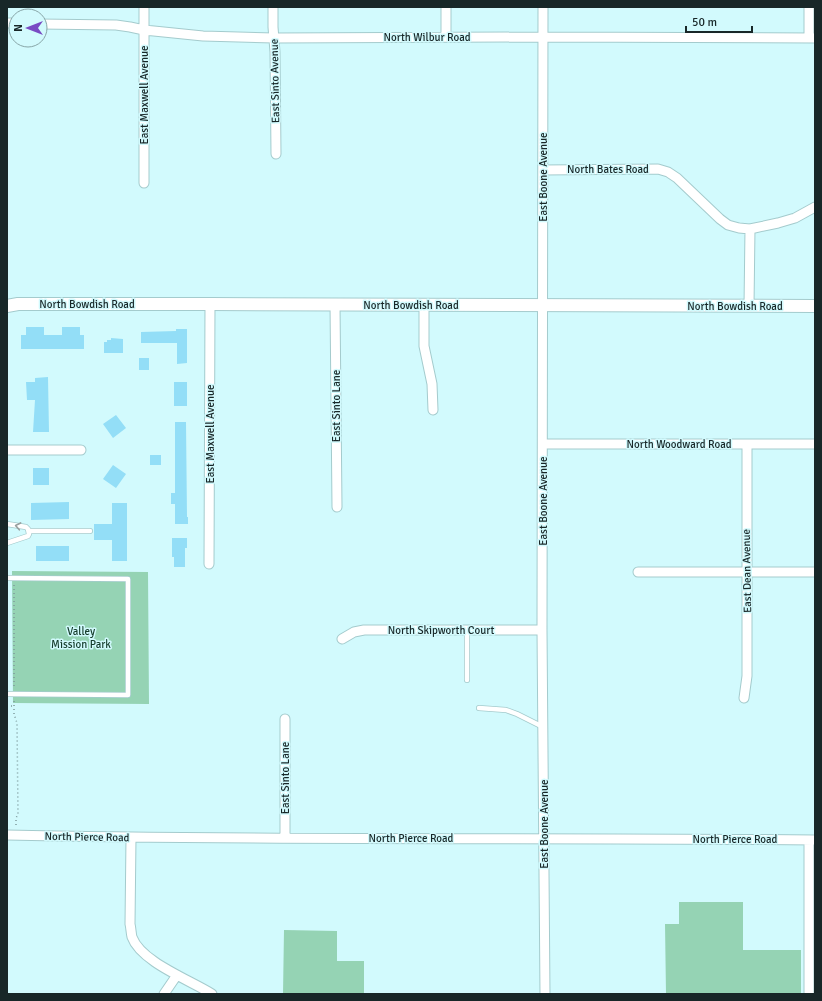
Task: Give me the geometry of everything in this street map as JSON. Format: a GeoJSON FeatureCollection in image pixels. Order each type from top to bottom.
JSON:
{"type":"FeatureCollection","features":[{"type":"Feature","properties":{"kind":"street","name":"East Maxwell Avenue"},"geometry":{"type":"LineString","coordinates":[[144,7],[144,183]]}},
{"type":"Feature","properties":{"kind":"street","name":"East Sinto Avenue"},"geometry":{"type":"LineString","coordinates":[[272,7],[275,52],[276,154]]}},
{"type":"Feature","properties":{"kind":"street"},"geometry":{"type":"LineString","coordinates":[[446,7],[446,37]]}},
{"type":"Feature","properties":{"kind":"street","name":"East Boone Avenue"},"geometry":{"type":"LineString","coordinates":[[543,7],[544,170],[542,630],[545,994]]}},
{"type":"Feature","properties":{"kind":"street"},"geometry":{"type":"LineString","coordinates":[[809,7],[812,38]]}},
{"type":"Feature","properties":{"kind":"street","name":"North Wilbur Road"},"geometry":{"type":"LineString","coordinates":[[48,24],[116,25],[130,26],[144,30],[203,36],[274,38],[543,36],[812,38]]}},
{"type":"Feature","properties":{"kind":"street","name":"North Bates Road"},"geometry":{"type":"LineString","coordinates":[[544,170],[658,169],[668,172],[677,178],[728,225],[739,228],[750,229],[778,223],[795,218],[815,207]]}},
{"type":"Feature","properties":{"kind":"street"},"geometry":{"type":"LineString","coordinates":[[749,306],[750,229]]}},
{"type":"Feature","properties":{"kind":"street","name":"North Bowdish Road"},"geometry":{"type":"LineString","coordinates":[[7,306],[18,304],[335,304],[815,306]]}},
{"type":"Feature","properties":{"kind":"street","name":"East Maxwell Avenue"},"geometry":{"type":"LineString","coordinates":[[210,304],[210,564]]}},
{"type":"Feature","properties":{"kind":"street","name":"East Sinto Lane"},"geometry":{"type":"LineString","coordinates":[[335,304],[337,507]]}},
{"type":"Feature","properties":{"kind":"street"},"geometry":{"type":"LineString","coordinates":[[424,305],[424,346],[432,384],[433,410]]}},
{"type":"Feature","properties":{"kind":"street","name":"North Woodward Road"},"geometry":{"type":"LineString","coordinates":[[543,444],[815,444]]}},
{"type":"Feature","properties":{"kind":"street","name":"East Dean Avenue"},"geometry":{"type":"LineString","coordinates":[[744,698],[747,676],[747,444]]}},
{"type":"Feature","properties":{"kind":"street"},"geometry":{"type":"LineString","coordinates":[[7,450],[81,450]]}},
{"type":"Feature","properties":{"kind":"street"},"geometry":{"type":"LineString","coordinates":[[638,572],[815,572]]}},
{"type":"Feature","properties":{"kind":"street","name":"North Skipworth Court"},"geometry":{"type":"LineString","coordinates":[[342,639],[354,632],[364,630],[542,630]]}},
{"type":"Feature","properties":{"kind":"street","name":"East Sinto Lane"},"geometry":{"type":"LineString","coordinates":[[285,719],[285,838]]}},
{"type":"Feature","properties":{"kind":"street","name":"North Pierce Road"},"geometry":{"type":"LineString","coordinates":[[12,836],[130,838],[544,838],[812,840]]}},
{"type":"Feature","properties":{"kind":"street"},"geometry":{"type":"LineString","coordinates":[[130,838],[130,924],[132,937],[139,948],[148,957],[212,994]]}},
{"type":"Feature","properties":{"kind":"street"},"geometry":{"type":"LineString","coordinates":[[809,994],[812,840]]}},
{"type":"Feature","properties":{"kind":"street"},"geometry":{"type":"LineString","coordinates":[[164,994],[177,975]]}},
{"type":"Feature","properties":{"kind":"lane"},"geometry":{"type":"LineString","coordinates":[[7,524],[26,527],[29,531],[90,531]]}},
{"type":"Feature","properties":{"kind":"lane"},"geometry":{"type":"LineString","coordinates":[[7,543],[28,536],[29,531]]}},
{"type":"Feature","properties":{"kind":"lane"},"geometry":{"type":"LineString","coordinates":[[7,578],[128,580],[128,695],[7,694]]}},
{"type":"Feature","properties":{"kind":"lane"},"geometry":{"type":"LineString","coordinates":[[467,630],[467,680]]}},
{"type":"Feature","properties":{"kind":"lane"},"geometry":{"type":"LineString","coordinates":[[479,708],[506,710],[543,727]]}},
{"type":"Feature","properties":{"kind":"path"},"geometry":{"type":"LineString","coordinates":[[12,836],[18,814],[17,723],[14,714],[14,578]]}},
{"type":"Feature","properties":{"kind":"path"},"geometry":{"type":"LineString","coordinates":[[7,706],[14,706]]}},
{"type":"Feature","properties":{"kind":"green space","name":"Valley Mission Park"},"geometry":{"type":"Polygon","coordinates":[[[12,571],[148,572],[149,704],[13,703],[12,571]]]}},
{"type":"Feature","properties":{"kind":"green space"},"geometry":{"type":"Polygon","coordinates":[[[679,902],[743,902],[743,950],[801,950],[801,994],[666,994],[665,924],[679,924],[679,902]]]}},
{"type":"Feature","properties":{"kind":"green space"},"geometry":{"type":"Polygon","coordinates":[[[284,930],[337,931],[337,961],[364,961],[364,994],[283,994],[284,930]]]}},
{"type":"Feature","properties":{"kind":"building"},"geometry":{"type":"Polygon","coordinates":[[[26,327],[44,327],[44,335],[62,335],[62,327],[80,327],[80,335],[84,335],[84,349],[21,349],[21,335],[26,335],[26,327]]]}},
{"type":"Feature","properties":{"kind":"building"},"geometry":{"type":"Polygon","coordinates":[[[176,329],[187,329],[187,363],[177,364],[177,343],[141,343],[141,332],[176,331],[176,329]]]}},
{"type":"Feature","properties":{"kind":"building"},"geometry":{"type":"Polygon","coordinates":[[[111,338],[123,339],[123,353],[104,353],[104,342],[111,340],[111,338]]]}},
{"type":"Feature","properties":{"kind":"building"},"geometry":{"type":"Polygon","coordinates":[[[139,358],[149,358],[149,370],[139,370],[139,358]]]}},
{"type":"Feature","properties":{"kind":"building"},"geometry":{"type":"Polygon","coordinates":[[[48,377],[49,432],[33,432],[35,400],[27,400],[26,382],[35,382],[35,378],[48,377]]]}},
{"type":"Feature","properties":{"kind":"building"},"geometry":{"type":"Polygon","coordinates":[[[174,382],[187,382],[187,406],[174,406],[174,382]]]}},
{"type":"Feature","properties":{"kind":"building"},"geometry":{"type":"Polygon","coordinates":[[[116,415],[126,428],[113,438],[103,424],[116,415]]]}},
{"type":"Feature","properties":{"kind":"building"},"geometry":{"type":"Polygon","coordinates":[[[175,422],[186,422],[188,524],[175,524],[175,504],[171,504],[171,493],[175,493],[175,422]]]}},
{"type":"Feature","properties":{"kind":"building"},"geometry":{"type":"Polygon","coordinates":[[[150,455],[161,455],[161,465],[150,465],[150,455]]]}},
{"type":"Feature","properties":{"kind":"building"},"geometry":{"type":"Polygon","coordinates":[[[113,465],[126,474],[116,488],[103,479],[113,465]]]}},
{"type":"Feature","properties":{"kind":"building"},"geometry":{"type":"Polygon","coordinates":[[[33,468],[49,468],[49,485],[33,485],[33,468]]]}},
{"type":"Feature","properties":{"kind":"building"},"geometry":{"type":"Polygon","coordinates":[[[69,502],[69,519],[31,520],[31,503],[69,502]]]}},
{"type":"Feature","properties":{"kind":"building"},"geometry":{"type":"Polygon","coordinates":[[[112,503],[127,503],[127,561],[112,561],[112,540],[94,540],[94,524],[112,524],[112,503]]]}},
{"type":"Feature","properties":{"kind":"building"},"geometry":{"type":"Polygon","coordinates":[[[172,538],[187,538],[187,548],[185,548],[185,567],[174,567],[174,557],[172,557],[172,538]]]}},
{"type":"Feature","properties":{"kind":"building"},"geometry":{"type":"Polygon","coordinates":[[[36,546],[69,546],[69,561],[36,561],[36,546]]]}}]}
